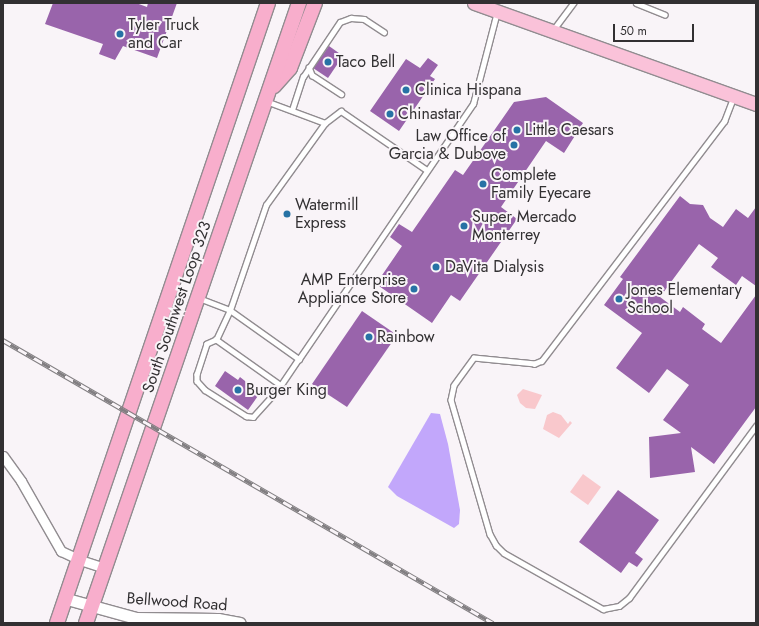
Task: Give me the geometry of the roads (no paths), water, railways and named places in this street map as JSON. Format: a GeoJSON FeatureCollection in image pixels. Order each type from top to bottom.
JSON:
{"type":"FeatureCollection","features":[{"type":"Feature","properties":{"kind":"highway","name":"South Southwest Loop 323"},"geometry":{"type":"LineString","coordinates":[[58,623],[264,10],[268,3]]}},
{"type":"Feature","properties":{"kind":"highway","name":"South Southwest Loop 323"},"geometry":{"type":"LineString","coordinates":[[86,623],[269,95],[299,3]]}},
{"type":"Feature","properties":{"kind":"highway"},"geometry":{"type":"LineString","coordinates":[[269,95],[290,68],[315,3]]}},
{"type":"Feature","properties":{"kind":"main road"},"geometry":{"type":"LineString","coordinates":[[474,3],[756,104]]}},
{"type":"Feature","properties":{"kind":"street"},"geometry":{"type":"LineString","coordinates":[[3,456],[24,486],[56,545],[66,555],[105,568]]}},
{"type":"Feature","properties":{"kind":"street","name":"Bellwood Road"},"geometry":{"type":"LineString","coordinates":[[67,598],[92,607],[136,618],[218,619],[240,623]]}},
{"type":"Feature","properties":{"kind":"lane"},"geometry":{"type":"LineString","coordinates":[[552,31],[573,3]]}},
{"type":"Feature","properties":{"kind":"lane"},"geometry":{"type":"LineString","coordinates":[[636,3],[665,16]]}},
{"type":"Feature","properties":{"kind":"lane"},"geometry":{"type":"LineString","coordinates":[[427,170],[342,111],[325,122],[263,211],[230,310],[216,340],[207,344],[197,374],[197,381],[206,390],[246,416],[253,417],[281,386],[473,104],[497,12]]}},
{"type":"Feature","properties":{"kind":"lane"},"geometry":{"type":"LineString","coordinates":[[292,110],[303,77],[337,25],[344,20],[364,19],[384,32]]}},
{"type":"Feature","properties":{"kind":"lane"},"geometry":{"type":"LineString","coordinates":[[309,67],[312,75],[341,94]]}},
{"type":"Feature","properties":{"kind":"lane"},"geometry":{"type":"LineString","coordinates":[[269,95],[292,110],[325,122]]}},
{"type":"Feature","properties":{"kind":"lane"},"geometry":{"type":"LineString","coordinates":[[734,96],[725,121],[542,361],[535,364],[474,358],[454,386],[451,400],[490,534],[496,545],[504,553],[603,609],[614,608],[629,598],[756,426]]}},
{"type":"Feature","properties":{"kind":"lane"},"geometry":{"type":"LineString","coordinates":[[198,298],[230,310],[299,359]]}},
{"type":"Feature","properties":{"kind":"lane"},"geometry":{"type":"LineString","coordinates":[[216,340],[281,386]]}},
{"type":"Feature","properties":{"kind":"railway"},"geometry":{"type":"LineString","coordinates":[[3,340],[493,623]]}},
{"type":"Feature","properties":{"kind":"place","name":"Tyler Truck and Car"},"geometry":{"type":"Point","coordinates":[120,34]}},
{"type":"Feature","properties":{"kind":"place","name":"Taco Bell"},"geometry":{"type":"Point","coordinates":[328,62]}},
{"type":"Feature","properties":{"kind":"place","name":"Clinica Hispana"},"geometry":{"type":"Point","coordinates":[406,90]}},
{"type":"Feature","properties":{"kind":"place","name":"Chinastar"},"geometry":{"type":"Point","coordinates":[390,114]}},
{"type":"Feature","properties":{"kind":"place","name":"Little Caesars"},"geometry":{"type":"Point","coordinates":[517,130]}},
{"type":"Feature","properties":{"kind":"place","name":"Law Office of Garcia & Dubove"},"geometry":{"type":"Point","coordinates":[514,145]}},
{"type":"Feature","properties":{"kind":"place","name":"Complete Family Eyecare"},"geometry":{"type":"Point","coordinates":[483,184]}},
{"type":"Feature","properties":{"kind":"place","name":"Watermill Express"},"geometry":{"type":"Point","coordinates":[287,214]}},
{"type":"Feature","properties":{"kind":"place","name":"Super Mercado Monterrey"},"geometry":{"type":"Point","coordinates":[464,226]}},
{"type":"Feature","properties":{"kind":"place","name":"DaVita Dialysis"},"geometry":{"type":"Point","coordinates":[436,267]}},
{"type":"Feature","properties":{"kind":"place","name":"AMP Enterprise Appliance Store"},"geometry":{"type":"Point","coordinates":[414,289]}},
{"type":"Feature","properties":{"kind":"place","name":"Jones Elementary School"},"geometry":{"type":"Point","coordinates":[619,299]}},
{"type":"Feature","properties":{"kind":"place","name":"Rainbow"},"geometry":{"type":"Point","coordinates":[369,337]}},
{"type":"Feature","properties":{"kind":"place","name":"Burger King"},"geometry":{"type":"Point","coordinates":[238,390]}}]}
